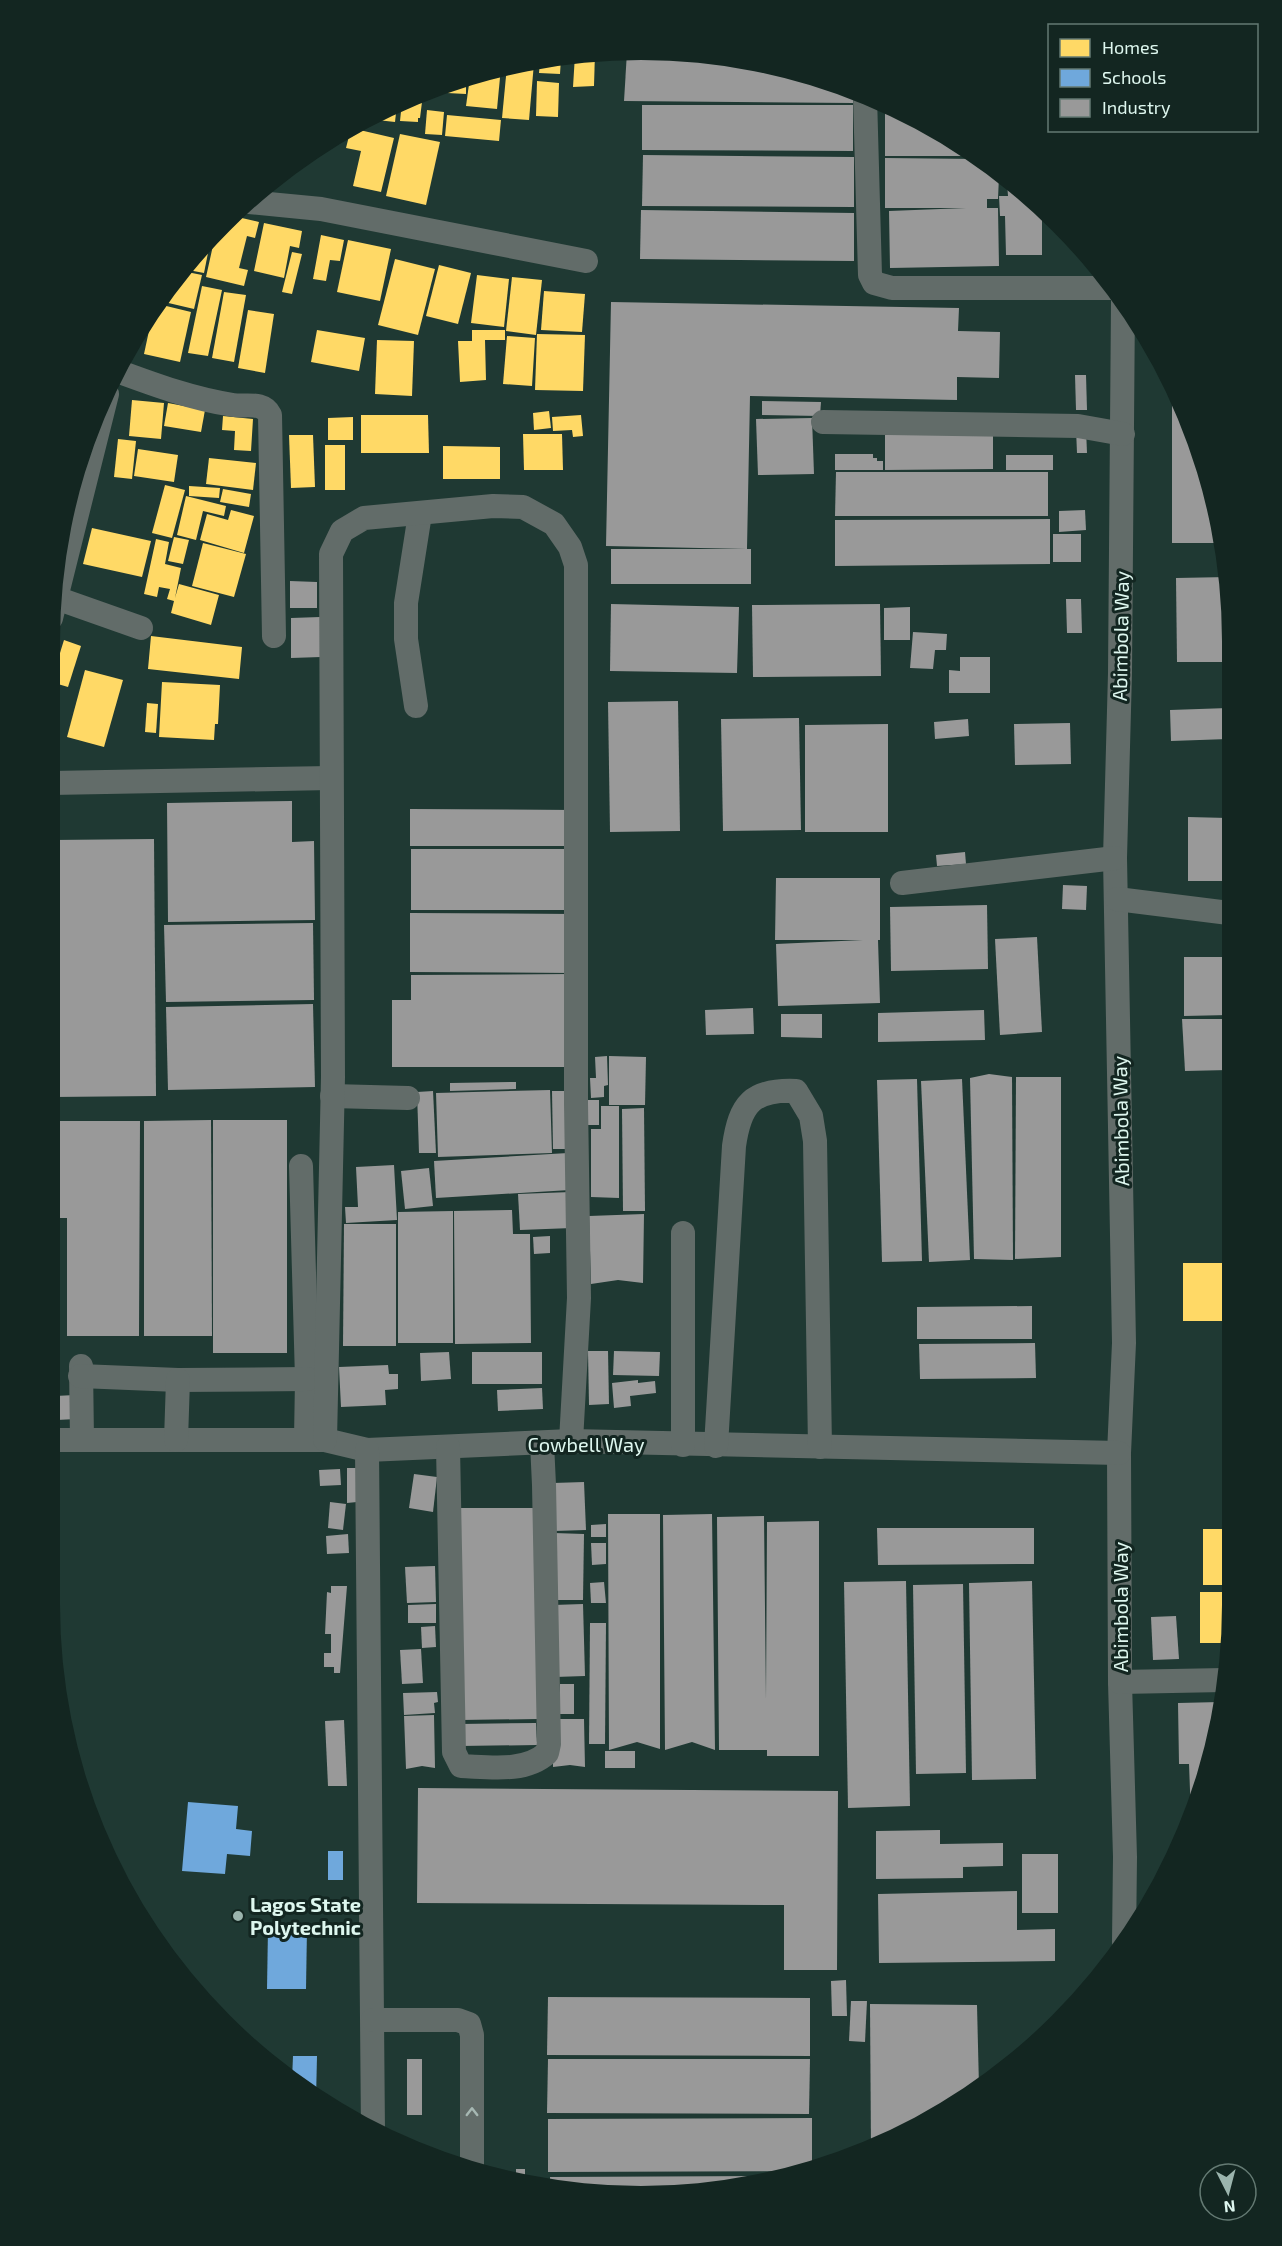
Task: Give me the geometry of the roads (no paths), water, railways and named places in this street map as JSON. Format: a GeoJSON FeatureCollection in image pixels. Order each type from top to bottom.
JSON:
{"type":"FeatureCollection","features":[{"type":"Feature","properties":{"kind":"street"},"geometry":{"type":"LineString","coordinates":[[865,105],[870,275],[874,283],[892,288],[1103,288]]}},
{"type":"Feature","properties":{"kind":"street"},"geometry":{"type":"LineString","coordinates":[[265,198],[586,261]]}},
{"type":"Feature","properties":{"kind":"street","name":"Abimbola Way"},"geometry":{"type":"LineString","coordinates":[[1123,317],[1120,674],[1115,858],[1124,1343],[1119,1453],[1124,1928]]}},
{"type":"Feature","properties":{"kind":"street"},"geometry":{"type":"LineString","coordinates":[[125,374],[174,392],[232,405],[260,406],[268,411],[270,415],[274,636]]}},
{"type":"Feature","properties":{"kind":"street"},"geometry":{"type":"LineString","coordinates":[[824,422],[1078,426],[1123,434]]}},
{"type":"Feature","properties":{"kind":"street"},"geometry":{"type":"LineString","coordinates":[[316,1440],[332,1096],[331,554],[342,531],[364,518],[493,506],[523,507],[554,524],[570,547],[576,566],[576,1103],[579,1298],[571,1441]]}},
{"type":"Feature","properties":{"kind":"street"},"geometry":{"type":"LineString","coordinates":[[416,706],[406,639],[406,603],[420,514]]}},
{"type":"Feature","properties":{"kind":"street"},"geometry":{"type":"LineString","coordinates":[[61,610],[141,628]]}},
{"type":"Feature","properties":{"kind":"street"},"geometry":{"type":"LineString","coordinates":[[60,783],[331,778]]}},
{"type":"Feature","properties":{"kind":"street"},"geometry":{"type":"LineString","coordinates":[[902,884],[1115,858]]}},
{"type":"Feature","properties":{"kind":"street"},"geometry":{"type":"LineString","coordinates":[[1117,899],[1222,912]]}},
{"type":"Feature","properties":{"kind":"street"},"geometry":{"type":"LineString","coordinates":[[716,1446],[734,1146],[738,1122],[749,1104],[760,1095],[774,1090],[796,1091],[811,1116],[815,1141],[820,1447]]}},
{"type":"Feature","properties":{"kind":"street"},"geometry":{"type":"LineString","coordinates":[[332,1096],[408,1098]]}},
{"type":"Feature","properties":{"kind":"street"},"geometry":{"type":"LineString","coordinates":[[301,1166],[307,1379],[316,1440]]}},
{"type":"Feature","properties":{"kind":"street"},"geometry":{"type":"LineString","coordinates":[[683,1233],[683,1445]]}},
{"type":"Feature","properties":{"kind":"street"},"geometry":{"type":"LineString","coordinates":[[82,1440],[80,1371],[178,1380],[307,1379]]}},
{"type":"Feature","properties":{"kind":"street"},"geometry":{"type":"LineString","coordinates":[[176,1440],[178,1380]]}},
{"type":"Feature","properties":{"kind":"street","name":"Cowbell Way"},"geometry":{"type":"LineString","coordinates":[[60,1440],[316,1440],[368,1450],[571,1441],[716,1446],[1119,1453]]}},
{"type":"Feature","properties":{"kind":"street"},"geometry":{"type":"LineString","coordinates":[[448,1447],[454,1752],[460,1766],[500,1767],[534,1764],[547,1753],[549,1744],[542,1443]]}},
{"type":"Feature","properties":{"kind":"street"},"geometry":{"type":"LineString","coordinates":[[368,1450],[373,2120]]}},
{"type":"Feature","properties":{"kind":"street"},"geometry":{"type":"LineString","coordinates":[[1120,1682],[1217,1680]]}},
{"type":"Feature","properties":{"kind":"street"},"geometry":{"type":"LineString","coordinates":[[373,2020],[458,2020],[469,2024],[472,2035],[472,2160]]}},
{"type":"Feature","properties":{"kind":"place","name":"Lagos State Polytechnic"},"geometry":{"type":"Point","coordinates":[238,1916]}}]}
